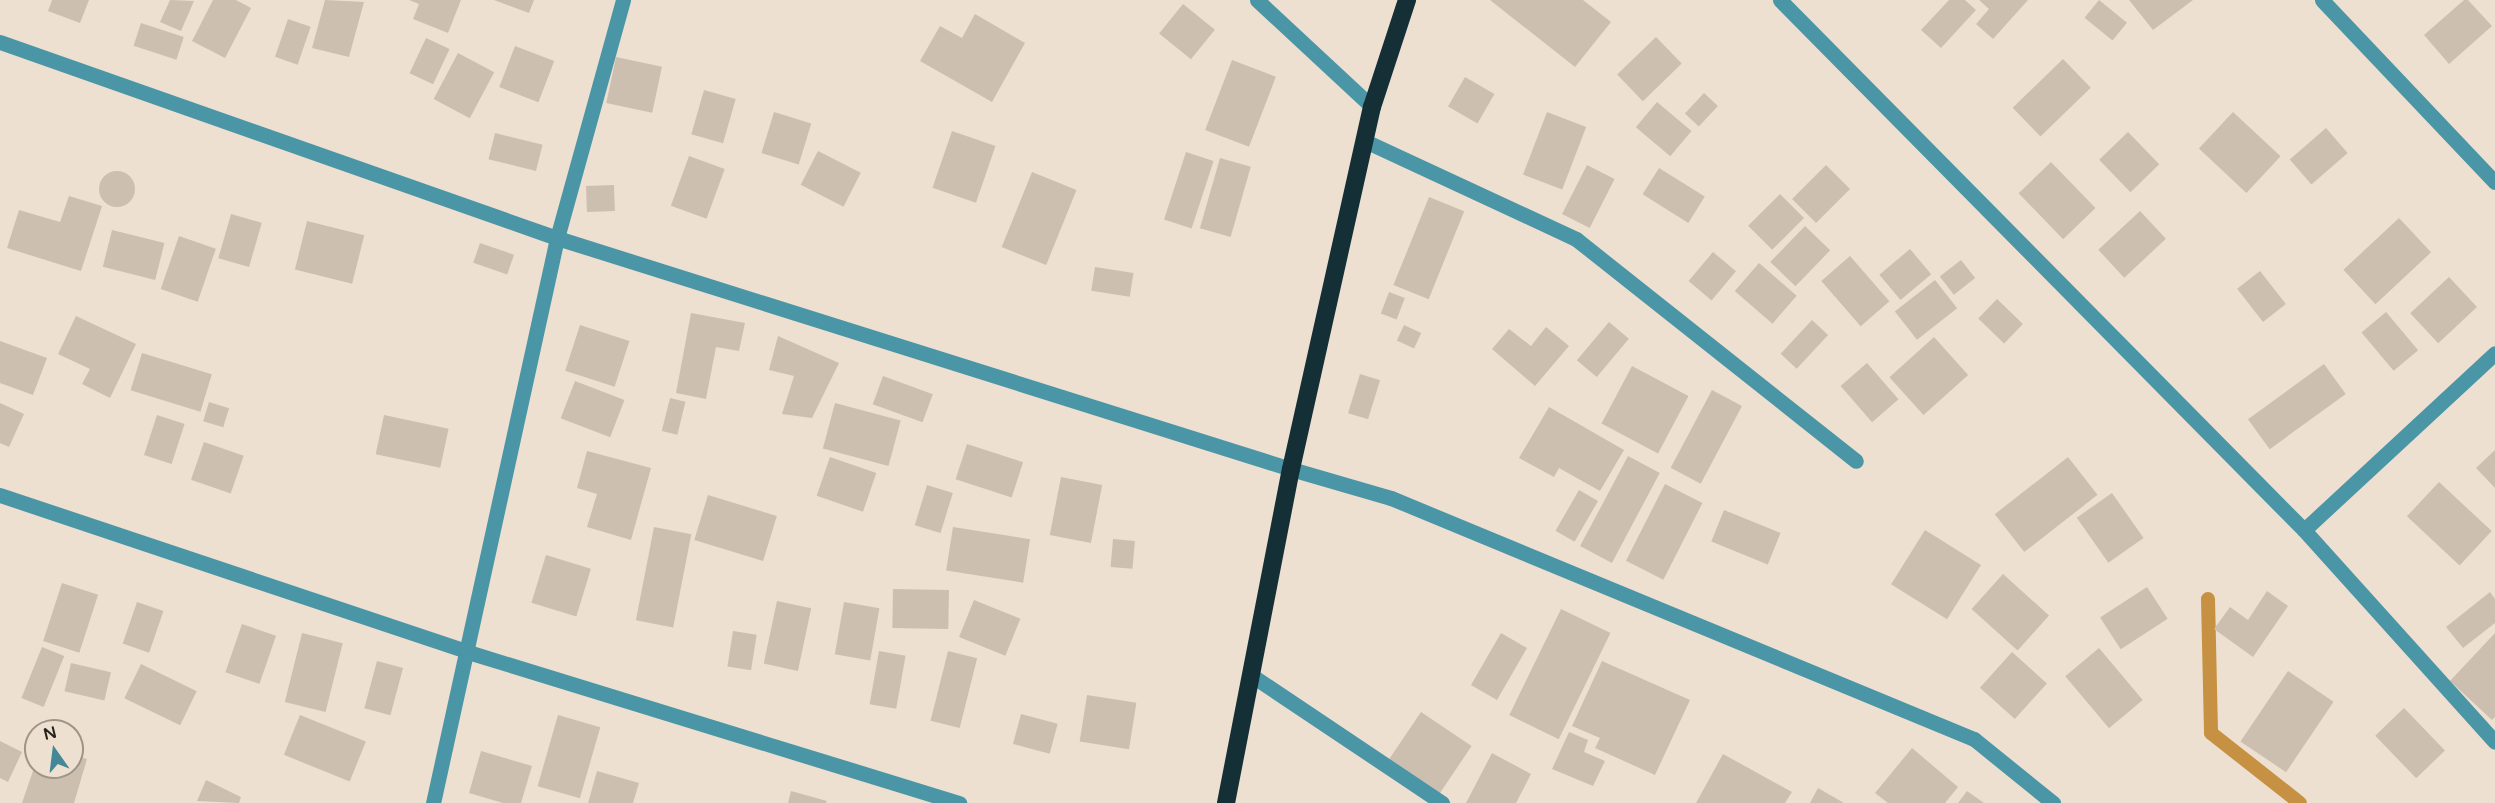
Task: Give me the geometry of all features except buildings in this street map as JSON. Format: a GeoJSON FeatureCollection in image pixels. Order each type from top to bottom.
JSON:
{"type":"FeatureCollection","features":[{"type":"Feature","properties":{"kind":"highway"},"geometry":{"type":"LineString","coordinates":[[1226,803],[1291,469],[1372,107],[1407,0]]}},
{"type":"Feature","properties":{"kind":"street"},"geometry":{"type":"LineString","coordinates":[[433,803],[468,652],[557,238],[623,0]]}},
{"type":"Feature","properties":{"kind":"street"},"geometry":{"type":"LineString","coordinates":[[1257,0],[1372,107]]}},
{"type":"Feature","properties":{"kind":"street"},"geometry":{"type":"LineString","coordinates":[[1780,0],[2304,530],[2495,742]]}},
{"type":"Feature","properties":{"kind":"street"},"geometry":{"type":"LineString","coordinates":[[2322,0],[2495,182]]}},
{"type":"Feature","properties":{"kind":"street"},"geometry":{"type":"LineString","coordinates":[[0,42],[557,238],[1291,469],[1391,498],[1974,739],[2054,803]]}},
{"type":"Feature","properties":{"kind":"street"},"geometry":{"type":"LineString","coordinates":[[1365,141],[1576,239],[1856,461]]}},
{"type":"Feature","properties":{"kind":"street"},"geometry":{"type":"LineString","coordinates":[[2304,530],[2495,353]]}},
{"type":"Feature","properties":{"kind":"street"},"geometry":{"type":"LineString","coordinates":[[0,495],[468,652],[959,803]]}},
{"type":"Feature","properties":{"kind":"street"},"geometry":{"type":"LineString","coordinates":[[1251,675],[1442,803]]}},
{"type":"Feature","properties":{"kind":"waterway"},"geometry":{"type":"LineString","coordinates":[[2208,599],[2211,733],[2300,803]]}}]}
